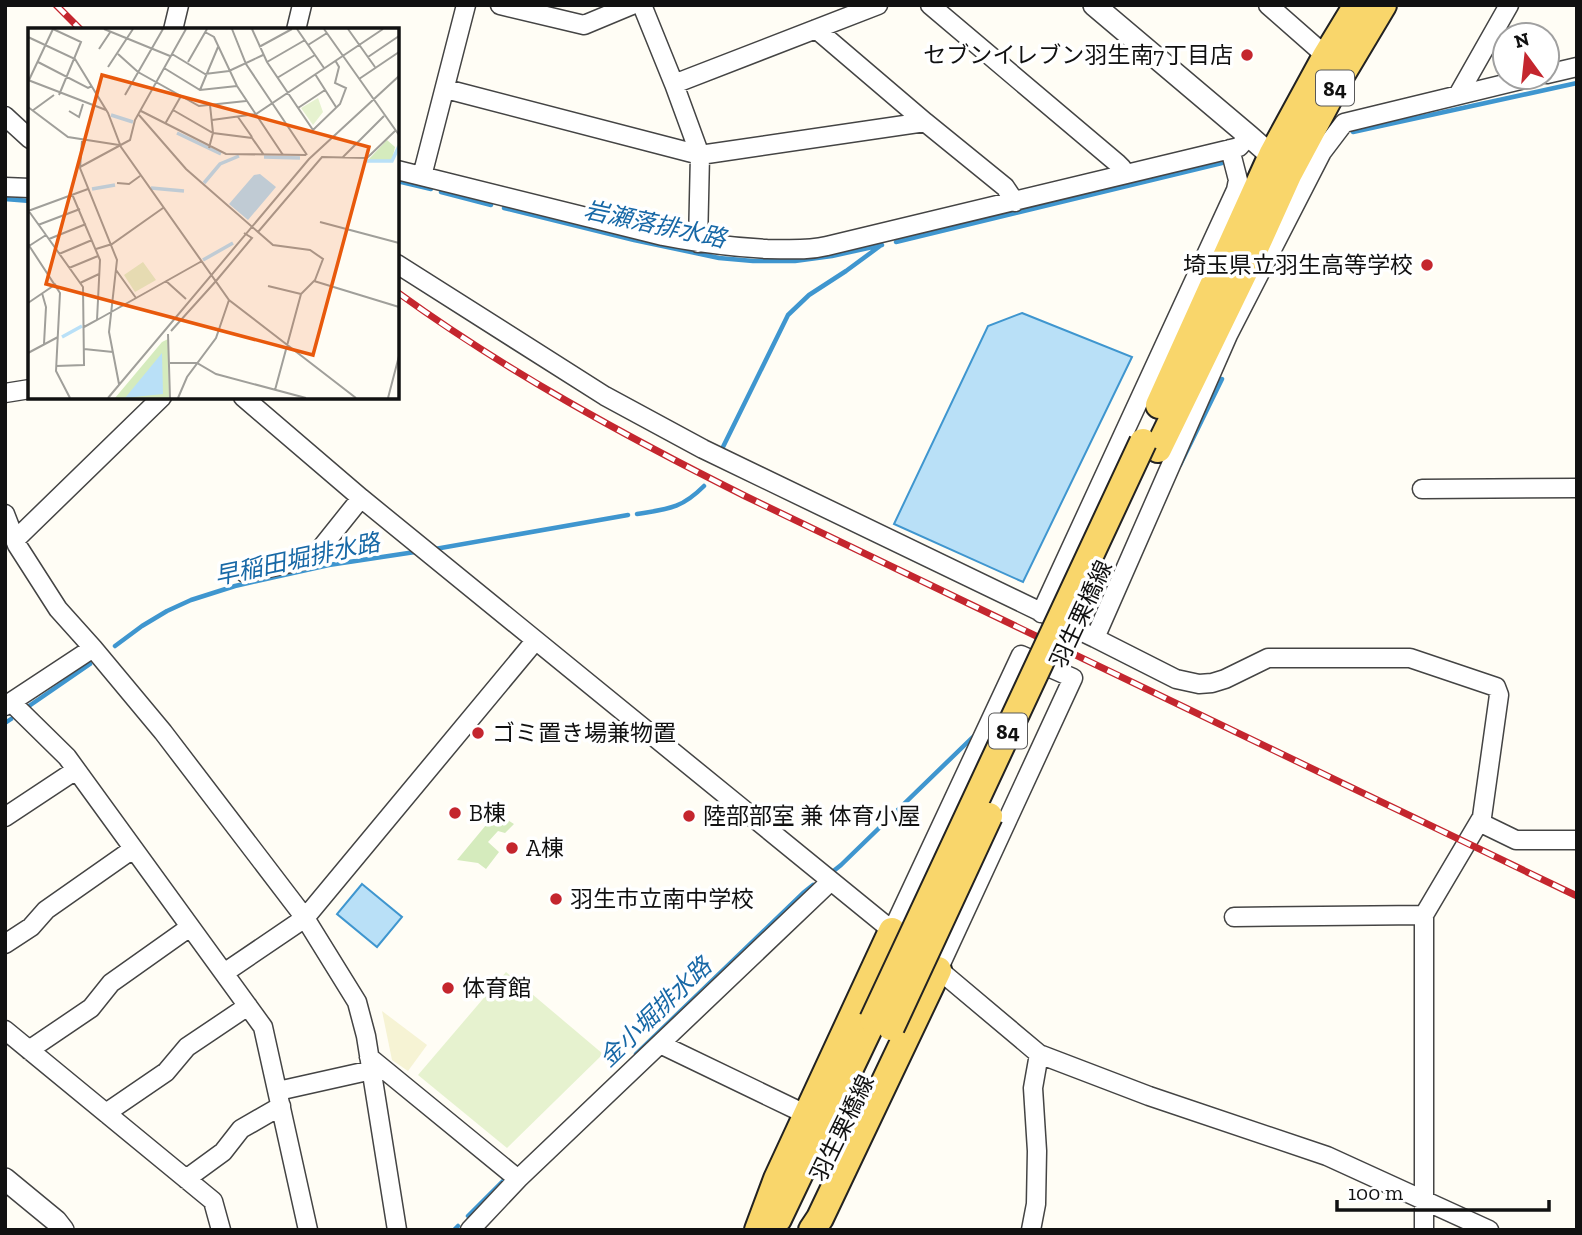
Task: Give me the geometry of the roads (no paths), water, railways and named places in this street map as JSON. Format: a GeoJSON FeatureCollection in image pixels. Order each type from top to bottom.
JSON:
{"type":"FeatureCollection","features":[{"type":"Feature","properties":{"kind":"main road","name":"羽生栗橋線"},"geometry":{"type":"LineString","coordinates":[[1288,171],[1326,55],[1357,5]]}},
{"type":"Feature","properties":{"kind":"main road","name":"羽生栗橋線"},"geometry":{"type":"LineString","coordinates":[[792,1230],[882,1024],[1150,445],[1288,171],[1383,5]]}},
{"type":"Feature","properties":{"kind":"main road"},"geometry":{"type":"LineString","coordinates":[[758,1230],[777,1179],[892,930]]}},
{"type":"Feature","properties":{"kind":"main road"},"geometry":{"type":"LineString","coordinates":[[812,1230],[938,970]]}},
{"type":"Feature","properties":{"kind":"main road","name":"羽生栗橋線"},"geometry":{"type":"LineString","coordinates":[[773,1230],[882,1024]]}},
{"type":"Feature","properties":{"kind":"street"},"geometry":{"type":"LineString","coordinates":[[173,28],[179,5]]}},
{"type":"Feature","properties":{"kind":"street"},"geometry":{"type":"LineString","coordinates":[[296,28],[302,5]]}},
{"type":"Feature","properties":{"kind":"street"},"geometry":{"type":"LineString","coordinates":[[422,176],[466,5]]}},
{"type":"Feature","properties":{"kind":"street"},"geometry":{"type":"LineString","coordinates":[[500,5],[584,24],[632,5]]}},
{"type":"Feature","properties":{"kind":"street"},"geometry":{"type":"LineString","coordinates":[[642,5],[699,155],[698,243]]}},
{"type":"Feature","properties":{"kind":"street"},"geometry":{"type":"LineString","coordinates":[[674,84],[878,5]]}},
{"type":"Feature","properties":{"kind":"street"},"geometry":{"type":"LineString","coordinates":[[930,5],[1117,163],[1124,174]]}},
{"type":"Feature","properties":{"kind":"street"},"geometry":{"type":"LineString","coordinates":[[1094,5],[1288,171]]}},
{"type":"Feature","properties":{"kind":"street"},"geometry":{"type":"LineString","coordinates":[[1268,5],[1326,55]]}},
{"type":"Feature","properties":{"kind":"street"},"geometry":{"type":"LineString","coordinates":[[1458,94],[1509,5]]}},
{"type":"Feature","properties":{"kind":"street"},"geometry":{"type":"LineString","coordinates":[[816,29],[1005,187],[1015,202]]}},
{"type":"Feature","properties":{"kind":"street"},"geometry":{"type":"LineString","coordinates":[[1095,638],[1228,335],[1288,171],[1322,152],[1343,123],[1491,87]]}},
{"type":"Feature","properties":{"kind":"street"},"geometry":{"type":"LineString","coordinates":[[446,89],[699,155],[925,122]]}},
{"type":"Feature","properties":{"kind":"street"},"geometry":{"type":"LineString","coordinates":[[5,116],[28,137]]}},
{"type":"Feature","properties":{"kind":"street"},"geometry":{"type":"LineString","coordinates":[[399,170],[698,243],[815,249],[1239,147],[1249,135]]}},
{"type":"Feature","properties":{"kind":"street"},"geometry":{"type":"LineString","coordinates":[[1041,612],[1236,190],[1238,180],[1230,149]]}},
{"type":"Feature","properties":{"kind":"street"},"geometry":{"type":"LineString","coordinates":[[5,187],[28,188]]}},
{"type":"Feature","properties":{"kind":"street"},"geometry":{"type":"LineString","coordinates":[[399,265],[605,396],[703,449],[1176,678],[1199,684],[1212,683],[1268,658],[1410,658],[1496,687],[1499,695],[1482,817],[1424,915],[1424,1230]]}},
{"type":"Feature","properties":{"kind":"street"},"geometry":{"type":"LineString","coordinates":[[5,393],[28,389]]}},
{"type":"Feature","properties":{"kind":"street"},"geometry":{"type":"LineString","coordinates":[[15,540],[160,399]]}},
{"type":"Feature","properties":{"kind":"street"},"geometry":{"type":"LineString","coordinates":[[245,399],[361,498],[892,930],[1039,1054],[1149,1096],[1327,1156],[1489,1230]]}},
{"type":"Feature","properties":{"kind":"street"},"geometry":{"type":"LineString","coordinates":[[1422,489],[1577,488]]}},
{"type":"Feature","properties":{"kind":"street"},"geometry":{"type":"LineString","coordinates":[[245,573],[313,558],[361,498]]}},
{"type":"Feature","properties":{"kind":"street"},"geometry":{"type":"LineString","coordinates":[[5,514],[15,540],[58,609],[163,732],[305,918],[357,1002],[366,1036],[397,1230]]}},
{"type":"Feature","properties":{"kind":"street"},"geometry":{"type":"LineString","coordinates":[[224,973],[305,918],[536,641]]}},
{"type":"Feature","properties":{"kind":"street"},"geometry":{"type":"LineString","coordinates":[[93,648],[8,704],[67,757],[263,1027],[308,1230]]}},
{"type":"Feature","properties":{"kind":"street"},"geometry":{"type":"LineString","coordinates":[[892,930],[1021,655],[1073,678],[938,970]]}},
{"type":"Feature","properties":{"kind":"street"},"geometry":{"type":"LineString","coordinates":[[5,817],[76,770]]}},
{"type":"Feature","properties":{"kind":"street"},"geometry":{"type":"LineString","coordinates":[[1479,822],[1516,840],[1577,840]]}},
{"type":"Feature","properties":{"kind":"street"},"geometry":{"type":"LineString","coordinates":[[5,944],[31,926],[46,910],[133,849]]}},
{"type":"Feature","properties":{"kind":"street"},"geometry":{"type":"LineString","coordinates":[[470,1230],[518,1179],[831,881]]}},
{"type":"Feature","properties":{"kind":"street"},"geometry":{"type":"LineString","coordinates":[[1234,918],[1424,915]]}},
{"type":"Feature","properties":{"kind":"street"},"geometry":{"type":"LineString","coordinates":[[29,1050],[91,1008],[111,983],[190,927]]}},
{"type":"Feature","properties":{"kind":"street"},"geometry":{"type":"LineString","coordinates":[[106,1113],[166,1072],[187,1048],[248,1006]]}},
{"type":"Feature","properties":{"kind":"street"},"geometry":{"type":"LineString","coordinates":[[5,1030],[213,1201],[221,1230]]}},
{"type":"Feature","properties":{"kind":"street"},"geometry":{"type":"LineString","coordinates":[[660,1044],[797,1110]]}},
{"type":"Feature","properties":{"kind":"street"},"geometry":{"type":"LineString","coordinates":[[1031,1230],[1036,1204],[1037,1151],[1033,1088],[1039,1054]]}},
{"type":"Feature","properties":{"kind":"street"},"geometry":{"type":"LineString","coordinates":[[186,1179],[223,1152],[241,1129],[279,1098],[370,1063]]}},
{"type":"Feature","properties":{"kind":"street"},"geometry":{"type":"LineString","coordinates":[[370,1063],[518,1179]]}},
{"type":"Feature","properties":{"kind":"street"},"geometry":{"type":"LineString","coordinates":[[5,1179],[56,1227]]}},
{"type":"Feature","properties":{"kind":"water"},"geometry":{"type":"Polygon","coordinates":[[[1022,313],[1132,357],[1023,582],[894,524],[988,326],[1022,313]]]}},
{"type":"Feature","properties":{"kind":"water"},"geometry":{"type":"Polygon","coordinates":[[[362,884],[402,917],[377,947],[337,914],[362,884]]]}},
{"type":"Feature","properties":{"kind":"waterway","name":"岩瀬落排水路"},"geometry":{"type":"LineString","coordinates":[[1353,132],[1577,83]]}},
{"type":"Feature","properties":{"kind":"waterway","name":"岩瀬落排水路"},"geometry":{"type":"LineString","coordinates":[[896,242],[1222,163]]}},
{"type":"Feature","properties":{"kind":"waterway","name":"岩瀬落排水路"},"geometry":{"type":"LineString","coordinates":[[399,181],[431,189]]}},
{"type":"Feature","properties":{"kind":"waterway","name":"岩瀬落排水路"},"geometry":{"type":"LineString","coordinates":[[441,192],[491,205]]}},
{"type":"Feature","properties":{"kind":"waterway","name":"岩瀬落排水路"},"geometry":{"type":"LineString","coordinates":[[5,199],[28,201]]}},
{"type":"Feature","properties":{"kind":"waterway","name":"岩瀬落排水路"},"geometry":{"type":"LineString","coordinates":[[504,208],[719,258],[795,261],[882,245]]}},
{"type":"Feature","properties":{"kind":"waterway","name":"早稲田堀排水路"},"geometry":{"type":"LineString","coordinates":[[722,449],[788,315],[809,295],[880,246]]}},
{"type":"Feature","properties":{"kind":"waterway","name":"金小堀排水路"},"geometry":{"type":"LineString","coordinates":[[1180,465],[1222,379]]}},
{"type":"Feature","properties":{"kind":"waterway","name":"早稲田堀排水路"},"geometry":{"type":"LineString","coordinates":[[637,514],[674,507],[704,486]]}},
{"type":"Feature","properties":{"kind":"waterway","name":"早稲田堀排水路"},"geometry":{"type":"LineString","coordinates":[[435,549],[628,515]]}},
{"type":"Feature","properties":{"kind":"waterway","name":"早稲田堀排水路"},"geometry":{"type":"LineString","coordinates":[[115,646],[167,611],[235,586],[329,565],[415,552]]}},
{"type":"Feature","properties":{"kind":"waterway","name":"早稲田堀排水路"},"geometry":{"type":"LineString","coordinates":[[29,706],[90,664]]}},
{"type":"Feature","properties":{"kind":"waterway","name":"早稲田堀排水路"},"geometry":{"type":"LineString","coordinates":[[5,723],[11,719]]}},
{"type":"Feature","properties":{"kind":"waterway","name":"金小堀排水路"},"geometry":{"type":"LineString","coordinates":[[831,873],[976,734]]}},
{"type":"Feature","properties":{"kind":"waterway","name":"金小堀排水路"},"geometry":{"type":"LineString","coordinates":[[636,1054],[813,885]]}},
{"type":"Feature","properties":{"kind":"waterway","name":"金小堀排水路"},"geometry":{"type":"LineString","coordinates":[[468,1216],[503,1181]]}},
{"type":"Feature","properties":{"kind":"waterway","name":"金小堀排水路"},"geometry":{"type":"LineString","coordinates":[[454,1230],[458,1226]]}},
{"type":"Feature","properties":{"kind":"railway"},"geometry":{"type":"LineString","coordinates":[[56,5],[79,28]]}},
{"type":"Feature","properties":{"kind":"railway"},"geometry":{"type":"LineString","coordinates":[[399,293],[523,375],[700,473],[1577,896]]}},
{"type":"Feature","properties":{"kind":"place","name":"セブンイレブン羽生南7丁目店"},"geometry":{"type":"Point","coordinates":[1247,55]}},
{"type":"Feature","properties":{"kind":"place","name":"埼玉県立羽生高等学校"},"geometry":{"type":"Point","coordinates":[1427,265]}},
{"type":"Feature","properties":{"kind":"place","name":"ゴミ置き場兼物置"},"geometry":{"type":"Point","coordinates":[478,733]}},
{"type":"Feature","properties":{"kind":"place","name":"B棟"},"geometry":{"type":"Point","coordinates":[455,813]}},
{"type":"Feature","properties":{"kind":"place","name":"陸部部室 兼 体育小屋"},"geometry":{"type":"Point","coordinates":[689,816]}},
{"type":"Feature","properties":{"kind":"place","name":"A棟"},"geometry":{"type":"Point","coordinates":[512,848]}},
{"type":"Feature","properties":{"kind":"place","name":"羽生市立南中学校"},"geometry":{"type":"Point","coordinates":[556,899]}},
{"type":"Feature","properties":{"kind":"place","name":"体育館"},"geometry":{"type":"Point","coordinates":[448,988]}}]}
